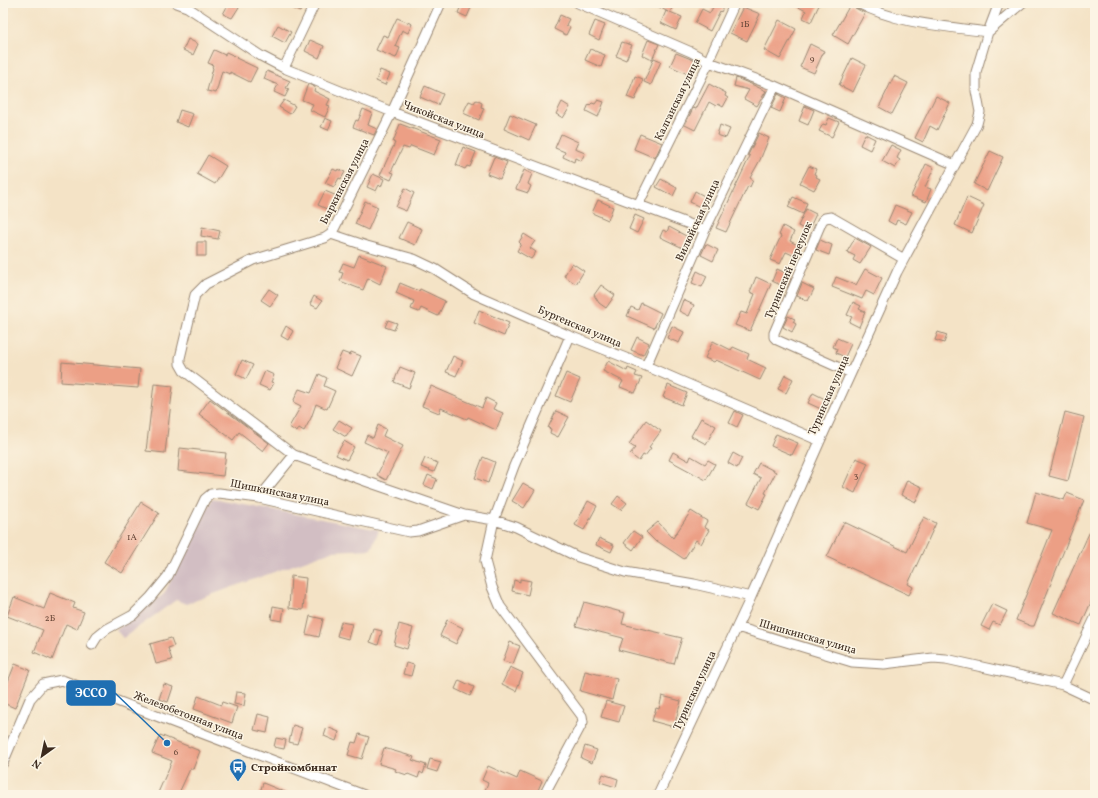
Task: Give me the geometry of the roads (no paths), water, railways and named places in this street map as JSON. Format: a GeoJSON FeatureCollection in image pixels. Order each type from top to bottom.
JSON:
{"type":"FeatureCollection","features":[{"type":"Feature","properties":{"kind":"street","name":"Чикойская улица"},"geometry":{"type":"LineString","coordinates":[[176,3],[186,7],[255,52],[284,68],[392,112],[704,230]]}},
{"type":"Feature","properties":{"kind":"street"},"geometry":{"type":"LineString","coordinates":[[284,68],[315,3]]}},
{"type":"Feature","properties":{"kind":"street","name":"Быркинская улица"},"geometry":{"type":"LineString","coordinates":[[180,364],[180,358],[195,295],[206,284],[253,260],[325,238],[331,234],[392,112],[441,3]]}},
{"type":"Feature","properties":{"kind":"street"},"geometry":{"type":"LineString","coordinates":[[578,3],[692,52],[709,62],[775,86],[955,165]]}},
{"type":"Feature","properties":{"kind":"street","name":"Калганская улица"},"geometry":{"type":"LineString","coordinates":[[638,205],[709,62],[711,54],[735,3]]}},
{"type":"Feature","properties":{"kind":"street"},"geometry":{"type":"LineString","coordinates":[[858,3],[874,11],[912,21],[988,32],[1022,3]]}},
{"type":"Feature","properties":{"kind":"street","name":"Туринская улица"},"geometry":{"type":"LineString","coordinates":[[658,795],[751,598],[820,441],[904,259],[977,124],[980,112],[976,91],[976,72],[988,32],[999,3]]}},
{"type":"Feature","properties":{"kind":"street","name":"Вилюйская улица"},"geometry":{"type":"LineString","coordinates":[[646,366],[704,230],[775,86]]}},
{"type":"Feature","properties":{"kind":"street","name":"Туринский переулок"},"geometry":{"type":"LineString","coordinates":[[851,373],[776,340],[774,337],[774,333],[822,222],[825,218],[831,217],[904,259]]}},
{"type":"Feature","properties":{"kind":"street","name":"Бургенская улица"},"geometry":{"type":"LineString","coordinates":[[331,234],[414,259],[435,269],[474,294],[820,441]]}},
{"type":"Feature","properties":{"kind":"street"},"geometry":{"type":"LineString","coordinates":[[544,795],[583,722],[582,716],[500,606],[492,587],[486,561],[494,520],[514,466],[570,336]]}},
{"type":"Feature","properties":{"kind":"street","name":"Шишкинская улица"},"geometry":{"type":"LineString","coordinates":[[180,364],[184,371],[294,455],[464,515],[494,520],[516,527],[578,557],[625,572],[694,584],[751,598]]}},
{"type":"Feature","properties":{"kind":"street"},"geometry":{"type":"LineString","coordinates":[[260,498],[294,455]]}},
{"type":"Feature","properties":{"kind":"street","name":"Шишкинская улица"},"geometry":{"type":"LineString","coordinates":[[92,645],[97,636],[133,615],[150,598],[168,576],[205,498],[211,494],[219,493],[260,498],[409,532],[418,531],[464,515]]}},
{"type":"Feature","properties":{"kind":"street"},"geometry":{"type":"LineString","coordinates":[[1063,686],[1095,618]]}},
{"type":"Feature","properties":{"kind":"street","name":"Шишкинская улица"},"geometry":{"type":"LineString","coordinates":[[737,627],[852,662],[884,664],[933,658],[946,659],[1063,686],[1095,700]]}},
{"type":"Feature","properties":{"kind":"street","name":"Железобетонная улица"},"geometry":{"type":"LineString","coordinates":[[3,763],[30,699],[43,684],[62,680],[364,795]]}},
{"type":"Feature","properties":{"kind":"place","name":"ЭССО"},"geometry":{"type":"Point","coordinates":[167,743]}},
{"type":"Feature","properties":{"kind":"place","name":"Стройкомбинат"},"geometry":{"type":"Point","coordinates":[238,782]}}]}
